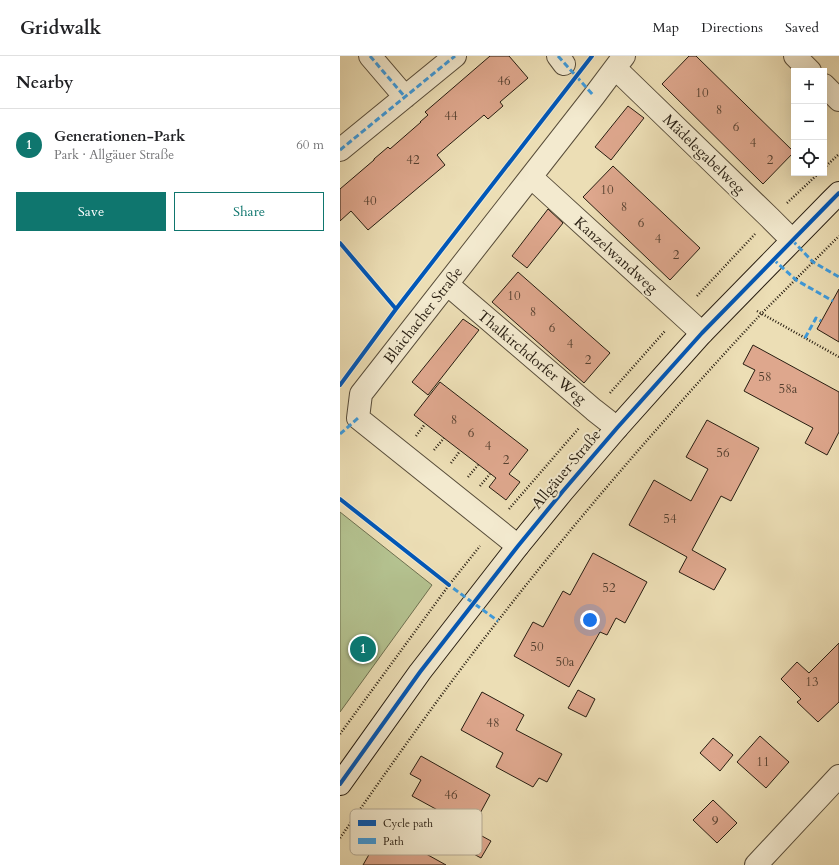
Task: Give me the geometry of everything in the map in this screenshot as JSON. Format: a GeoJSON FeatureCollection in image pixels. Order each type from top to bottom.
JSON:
{"type":"FeatureCollection","features":[{"type":"Feature","properties":{"kind":"street"},"geometry":{"type":"LineString","coordinates":[[370,56],[405,97]]}},
{"type":"Feature","properties":{"kind":"street"},"geometry":{"type":"LineString","coordinates":[[340,150],[455,56]]}},
{"type":"Feature","properties":{"kind":"street"},"geometry":{"type":"LineString","coordinates":[[795,56],[807,68]]}},
{"type":"Feature","properties":{"kind":"street","name":"Blaichacher Straße"},"geometry":{"type":"LineString","coordinates":[[518,546],[358,418],[361,394],[619,62]]}},
{"type":"Feature","properties":{"kind":"street","name":"Mädelegabelweg"},"geometry":{"type":"LineString","coordinates":[[619,62],[792,240]]}},
{"type":"Feature","properties":{"kind":"street"},"geometry":{"type":"LineString","coordinates":[[827,88],[839,100]]}},
{"type":"Feature","properties":{"kind":"street","name":"Kanzelwandweg"},"geometry":{"type":"LineString","coordinates":[[531,177],[702,333]]}},
{"type":"Feature","properties":{"kind":"street","name":"Allgäuer Straße"},"geometry":{"type":"LineString","coordinates":[[340,784],[420,672],[518,546],[617,428],[736,297],[839,193]]}},
{"type":"Feature","properties":{"kind":"street","name":"Thalkirchdorfer Weg"},"geometry":{"type":"LineString","coordinates":[[447,284],[617,428]]}},
{"type":"Feature","properties":{"kind":"street"},"geometry":{"type":"LineString","coordinates":[[756,865],[839,776]]}},
{"type":"Feature","properties":{"kind":"path"},"geometry":{"type":"LineString","coordinates":[[827,165],[839,154]]}},
{"type":"Feature","properties":{"kind":"path"},"geometry":{"type":"LineString","coordinates":[[360,809],[424,719],[502,615],[588,509],[644,443],[762,314],[839,236]]}},
{"type":"Feature","properties":{"kind":"path"},"geometry":{"type":"LineString","coordinates":[[736,297],[762,314],[839,357]]}},
{"type":"Feature","properties":{"kind":"path"},"geometry":{"type":"LineString","coordinates":[[340,838],[350,824]]}},
{"type":"Feature","properties":{"kind":"green space"},"geometry":{"type":"Polygon","coordinates":[[[340,512],[432,585],[340,712],[340,512]]]}},
{"type":"Feature","properties":{"kind":"building"},"geometry":{"type":"Polygon","coordinates":[[[490,56],[509,56],[528,78],[500,102],[503,106],[488,119],[484,115],[437,155],[445,165],[368,230],[351,211],[340,221],[340,189],[388,147],[390,149],[421,122],[428,115],[425,112],[490,56]]]}},
{"type":"Feature","properties":{"kind":"building"},"geometry":{"type":"Polygon","coordinates":[[[689,56],[696,56],[791,149],[791,155],[763,184],[662,84],[689,56]]]}},
{"type":"Feature","properties":{"kind":"building"},"geometry":{"type":"Polygon","coordinates":[[[628,106],[644,118],[611,160],[595,147],[628,106]]]}},
{"type":"Feature","properties":{"kind":"building"},"geometry":{"type":"Polygon","coordinates":[[[613,166],[700,248],[670,280],[583,197],[613,166]]]}},
{"type":"Feature","properties":{"kind":"building"},"geometry":{"type":"Polygon","coordinates":[[[548,209],[563,223],[527,268],[512,256],[548,209]]]}},
{"type":"Feature","properties":{"kind":"building"},"geometry":{"type":"Polygon","coordinates":[[[518,272],[610,353],[584,383],[492,302],[518,272]]]}},
{"type":"Feature","properties":{"kind":"building"},"geometry":{"type":"Polygon","coordinates":[[[839,289],[839,342],[817,329],[839,289]]]}},
{"type":"Feature","properties":{"kind":"building"},"geometry":{"type":"Polygon","coordinates":[[[463,319],[479,330],[428,395],[412,382],[463,319]]]}},
{"type":"Feature","properties":{"kind":"building"},"geometry":{"type":"Polygon","coordinates":[[[753,345],[839,392],[839,432],[827,455],[805,443],[813,428],[744,391],[755,370],[743,364],[753,345]]]}},
{"type":"Feature","properties":{"kind":"building"},"geometry":{"type":"Polygon","coordinates":[[[440,382],[528,450],[509,474],[520,482],[506,500],[489,487],[496,478],[414,415],[440,382]]]}},
{"type":"Feature","properties":{"kind":"building"},"geometry":{"type":"Polygon","coordinates":[[[707,420],[759,448],[731,501],[721,496],[692,550],[726,569],[714,590],[679,572],[687,557],[629,525],[654,480],[691,501],[708,469],[686,457],[707,420]]]}},
{"type":"Feature","properties":{"kind":"building"},"geometry":{"type":"Polygon","coordinates":[[[593,553],[647,582],[625,623],[616,618],[607,635],[600,632],[569,687],[514,656],[533,622],[543,627],[563,591],[570,595],[593,553]]]}},
{"type":"Feature","properties":{"kind":"building"},"geometry":{"type":"Polygon","coordinates":[[[839,643],[839,702],[818,722],[797,702],[801,699],[781,679],[797,662],[809,673],[839,643]]]}},
{"type":"Feature","properties":{"kind":"building"},"geometry":{"type":"Polygon","coordinates":[[[578,690],[595,699],[586,717],[568,708],[578,690]]]}},
{"type":"Feature","properties":{"kind":"building"},"geometry":{"type":"Polygon","coordinates":[[[482,692],[524,715],[516,730],[562,754],[547,782],[539,778],[533,787],[496,767],[503,753],[461,730],[482,692]]]}},
{"type":"Feature","properties":{"kind":"building"},"geometry":{"type":"Polygon","coordinates":[[[760,736],[789,762],[766,788],[737,762],[760,736]]]}},
{"type":"Feature","properties":{"kind":"building"},"geometry":{"type":"Polygon","coordinates":[[[713,738],[733,755],[720,771],[700,753],[713,738]]]}},
{"type":"Feature","properties":{"kind":"building"},"geometry":{"type":"Polygon","coordinates":[[[421,756],[490,795],[482,810],[436,809],[412,796],[421,780],[410,774],[421,756]]]}},
{"type":"Feature","properties":{"kind":"building"},"geometry":{"type":"Polygon","coordinates":[[[713,800],[737,823],[717,843],[693,820],[713,800]]]}},
{"type":"Feature","properties":{"kind":"building"},"geometry":{"type":"Polygon","coordinates":[[[482,836],[491,841],[481,858],[475,855],[482,855],[482,836]]]}},
{"type":"Feature","properties":{"kind":"building"},"geometry":{"type":"Polygon","coordinates":[[[369,855],[428,855],[446,865],[363,865],[369,855]]]}},
{"type":"Feature","properties":{"kind":"marked path"},"geometry":{"type":"LineString","coordinates":[[370,56],[405,97]]}},
{"type":"Feature","properties":{"kind":"marked path"},"geometry":{"type":"LineString","coordinates":[[340,150],[455,56]]}},
{"type":"Feature","properties":{"kind":"marked path"},"geometry":{"type":"LineString","coordinates":[[558,56],[594,96]]}},
{"type":"Feature","properties":{"kind":"marked path"},"geometry":{"type":"LineString","coordinates":[[792,240],[813,262],[839,277]]}},
{"type":"Feature","properties":{"kind":"marked path"},"geometry":{"type":"LineString","coordinates":[[773,259],[796,280],[833,301]]}},
{"type":"Feature","properties":{"kind":"marked path"},"geometry":{"type":"LineString","coordinates":[[805,338],[816,318],[821,321]]}},
{"type":"Feature","properties":{"kind":"marked path"},"geometry":{"type":"LineString","coordinates":[[340,434],[358,418]]}},
{"type":"Feature","properties":{"kind":"marked path"},"geometry":{"type":"LineString","coordinates":[[446,583],[498,621]]}},
{"type":"Feature","properties":{"kind":"cycle path"},"geometry":{"type":"LineString","coordinates":[[340,385],[396,309],[592,56]]}},
{"type":"Feature","properties":{"kind":"cycle path"},"geometry":{"type":"LineString","coordinates":[[340,784],[420,672],[518,546],[563,491],[702,333],[839,193]]}},
{"type":"Feature","properties":{"kind":"cycle path"},"geometry":{"type":"LineString","coordinates":[[340,243],[396,309]]}},
{"type":"Feature","properties":{"kind":"cycle path"},"geometry":{"type":"LineString","coordinates":[[340,499],[449,585]]}},
{"type":"Feature","properties":{"kind":"place","name":"Generationen-Park"},"geometry":{"type":"Point","coordinates":[363,649]}}]}
